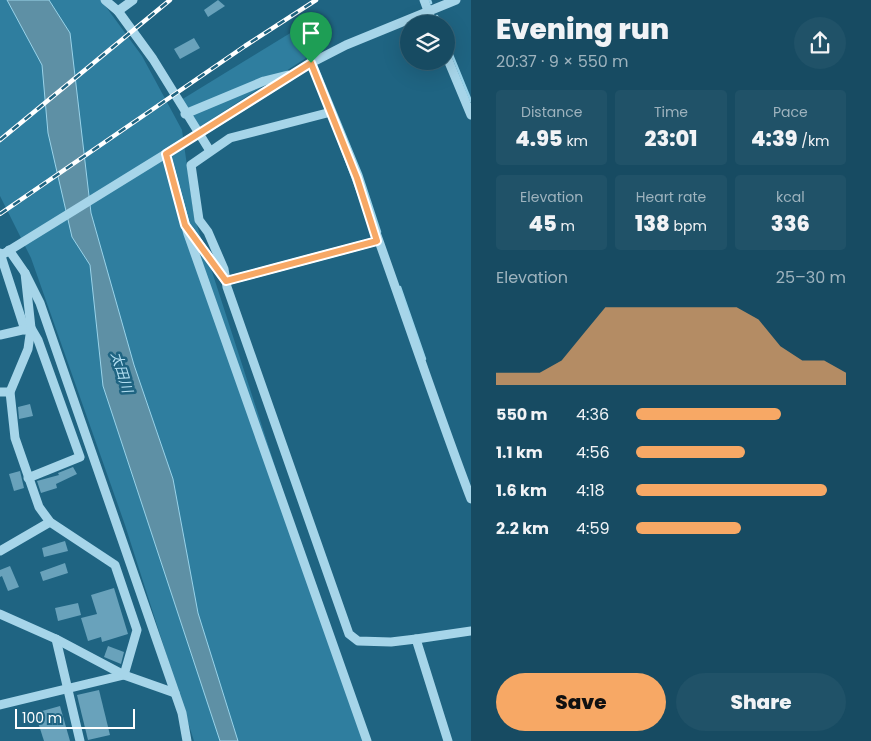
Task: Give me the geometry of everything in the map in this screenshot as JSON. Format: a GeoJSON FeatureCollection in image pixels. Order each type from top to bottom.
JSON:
{"type":"FeatureCollection","features":[{"type":"Feature","properties":{"kind":"street"},"geometry":{"type":"LineString","coordinates":[[105,0],[118,11],[153,59],[185,114],[210,150]]}},
{"type":"Feature","properties":{"kind":"street"},"geometry":{"type":"LineString","coordinates":[[118,11],[133,0]]}},
{"type":"Feature","properties":{"kind":"street"},"geometry":{"type":"LineString","coordinates":[[424,0],[430,15]]}},
{"type":"Feature","properties":{"kind":"street"},"geometry":{"type":"LineString","coordinates":[[3,253],[165,155],[311,63],[346,45],[456,0]]}},
{"type":"Feature","properties":{"kind":"street"},"geometry":{"type":"LineString","coordinates":[[311,63],[357,178],[424,375],[471,499]]}},
{"type":"Feature","properties":{"kind":"street"},"geometry":{"type":"LineString","coordinates":[[452,70],[471,115]]}},
{"type":"Feature","properties":{"kind":"street"},"geometry":{"type":"LineString","coordinates":[[185,114],[264,81],[293,74]]}},
{"type":"Feature","properties":{"kind":"street"},"geometry":{"type":"LineString","coordinates":[[332,112],[230,138],[191,164],[199,220],[208,232],[224,269],[226,281],[349,634],[358,641],[391,642],[471,631]]}},
{"type":"Feature","properties":{"kind":"street"},"geometry":{"type":"LineString","coordinates":[[165,155],[185,225],[367,741]]}},
{"type":"Feature","properties":{"kind":"street"},"geometry":{"type":"LineString","coordinates":[[185,225],[226,281]]}},
{"type":"Feature","properties":{"kind":"street"},"geometry":{"type":"LineString","coordinates":[[226,281],[377,241]]}},
{"type":"Feature","properties":{"kind":"street"},"geometry":{"type":"LineString","coordinates":[[3,253],[25,273],[40,304],[182,713],[187,741]]}},
{"type":"Feature","properties":{"kind":"street"},"geometry":{"type":"LineString","coordinates":[[3,253],[28,329],[38,340],[80,457],[28,478]]}},
{"type":"Feature","properties":{"kind":"street"},"geometry":{"type":"LineString","coordinates":[[25,273],[28,350],[10,392],[15,438],[39,507],[50,522],[115,565],[138,630],[124,675]]}},
{"type":"Feature","properties":{"kind":"street"},"geometry":{"type":"LineString","coordinates":[[0,335],[28,329]]}},
{"type":"Feature","properties":{"kind":"street"},"geometry":{"type":"LineString","coordinates":[[0,392],[10,392]]}},
{"type":"Feature","properties":{"kind":"street"},"geometry":{"type":"LineString","coordinates":[[0,551],[50,522]]}},
{"type":"Feature","properties":{"kind":"street"},"geometry":{"type":"LineString","coordinates":[[0,614],[56,639],[124,675],[175,693]]}},
{"type":"Feature","properties":{"kind":"street"},"geometry":{"type":"LineString","coordinates":[[56,639],[80,741]]}},
{"type":"Feature","properties":{"kind":"street"},"geometry":{"type":"LineString","coordinates":[[416,639],[448,741]]}},
{"type":"Feature","properties":{"kind":"street"},"geometry":{"type":"LineString","coordinates":[[0,705],[124,675]]}},
{"type":"Feature","properties":{"kind":"shaded area"},"geometry":{"type":"Polygon","coordinates":[[[0,0],[101,0],[142,56],[182,130],[194,216],[364,741],[194,741],[125,525],[31,258],[0,196],[0,0]]]}},
{"type":"Feature","properties":{"kind":"shaded area"},"geometry":{"type":"Polygon","coordinates":[[[292,32],[306,58],[198,128],[181,100],[292,32]]]}},
{"type":"Feature","properties":{"kind":"water","name":"太田川"},"geometry":{"type":"Polygon","coordinates":[[[7,0],[49,0],[70,33],[91,213],[134,365],[173,479],[198,613],[238,741],[220,741],[103,386],[90,265],[72,237],[48,133],[42,65],[7,0]]]}},
{"type":"Feature","properties":{"kind":"building"},"geometry":{"type":"Polygon","coordinates":[[[218,0],[225,6],[208,17],[204,10],[218,0]]]}},
{"type":"Feature","properties":{"kind":"building"},"geometry":{"type":"Polygon","coordinates":[[[194,38],[200,48],[180,59],[174,49],[194,38]]]}},
{"type":"Feature","properties":{"kind":"building"},"geometry":{"type":"Polygon","coordinates":[[[30,404],[33,416],[19,419],[18,407],[30,404]]]}},
{"type":"Feature","properties":{"kind":"building"},"geometry":{"type":"Polygon","coordinates":[[[73,467],[77,474],[56,484],[57,488],[41,493],[37,481],[59,475],[58,473],[73,467]]]}},
{"type":"Feature","properties":{"kind":"building"},"geometry":{"type":"Polygon","coordinates":[[[20,471],[24,488],[14,491],[9,474],[20,471]]]}},
{"type":"Feature","properties":{"kind":"building"},"geometry":{"type":"Polygon","coordinates":[[[65,541],[68,551],[44,557],[42,548],[65,541]]]}},
{"type":"Feature","properties":{"kind":"building"},"geometry":{"type":"Polygon","coordinates":[[[65,563],[68,573],[43,581],[40,572],[65,563]]]}},
{"type":"Feature","properties":{"kind":"building"},"geometry":{"type":"Polygon","coordinates":[[[10,566],[19,587],[8,591],[2,576],[0,577],[0,570],[10,566]]]}},
{"type":"Feature","properties":{"kind":"building"},"geometry":{"type":"Polygon","coordinates":[[[114,588],[128,634],[102,642],[101,637],[88,641],[81,618],[97,614],[91,595],[114,588]]]}},
{"type":"Feature","properties":{"kind":"building"},"geometry":{"type":"Polygon","coordinates":[[[78,603],[81,615],[58,621],[55,608],[78,603]]]}},
{"type":"Feature","properties":{"kind":"building"},"geometry":{"type":"Polygon","coordinates":[[[108,646],[124,652],[121,664],[104,657],[108,646]]]}},
{"type":"Feature","properties":{"kind":"building"},"geometry":{"type":"Polygon","coordinates":[[[99,690],[110,735],[88,740],[77,695],[99,690]]]}},
{"type":"Feature","properties":{"kind":"building"},"geometry":{"type":"Polygon","coordinates":[[[60,706],[70,741],[44,741],[35,713],[60,706]]]}},
{"type":"Feature","properties":{"kind":"waterway"},"geometry":{"type":"LineString","coordinates":[[302,31],[361,174],[380,232]]}},
{"type":"Feature","properties":{"kind":"waterway"},"geometry":{"type":"LineString","coordinates":[[455,62],[471,101]]}},
{"type":"Feature","properties":{"kind":"waterway"},"geometry":{"type":"LineString","coordinates":[[400,287],[425,359]]}},
{"type":"Feature","properties":{"kind":"railway"},"geometry":{"type":"LineString","coordinates":[[0,140],[170,0]]}},
{"type":"Feature","properties":{"kind":"railway"},"geometry":{"type":"LineString","coordinates":[[0,214],[245,46],[316,0]]}},
{"type":"Feature","properties":{"kind":"route"},"geometry":{"type":"LineString","coordinates":[[311,63],[357,178],[377,241],[226,281],[185,225],[166,154],[311,63]]}}]}
